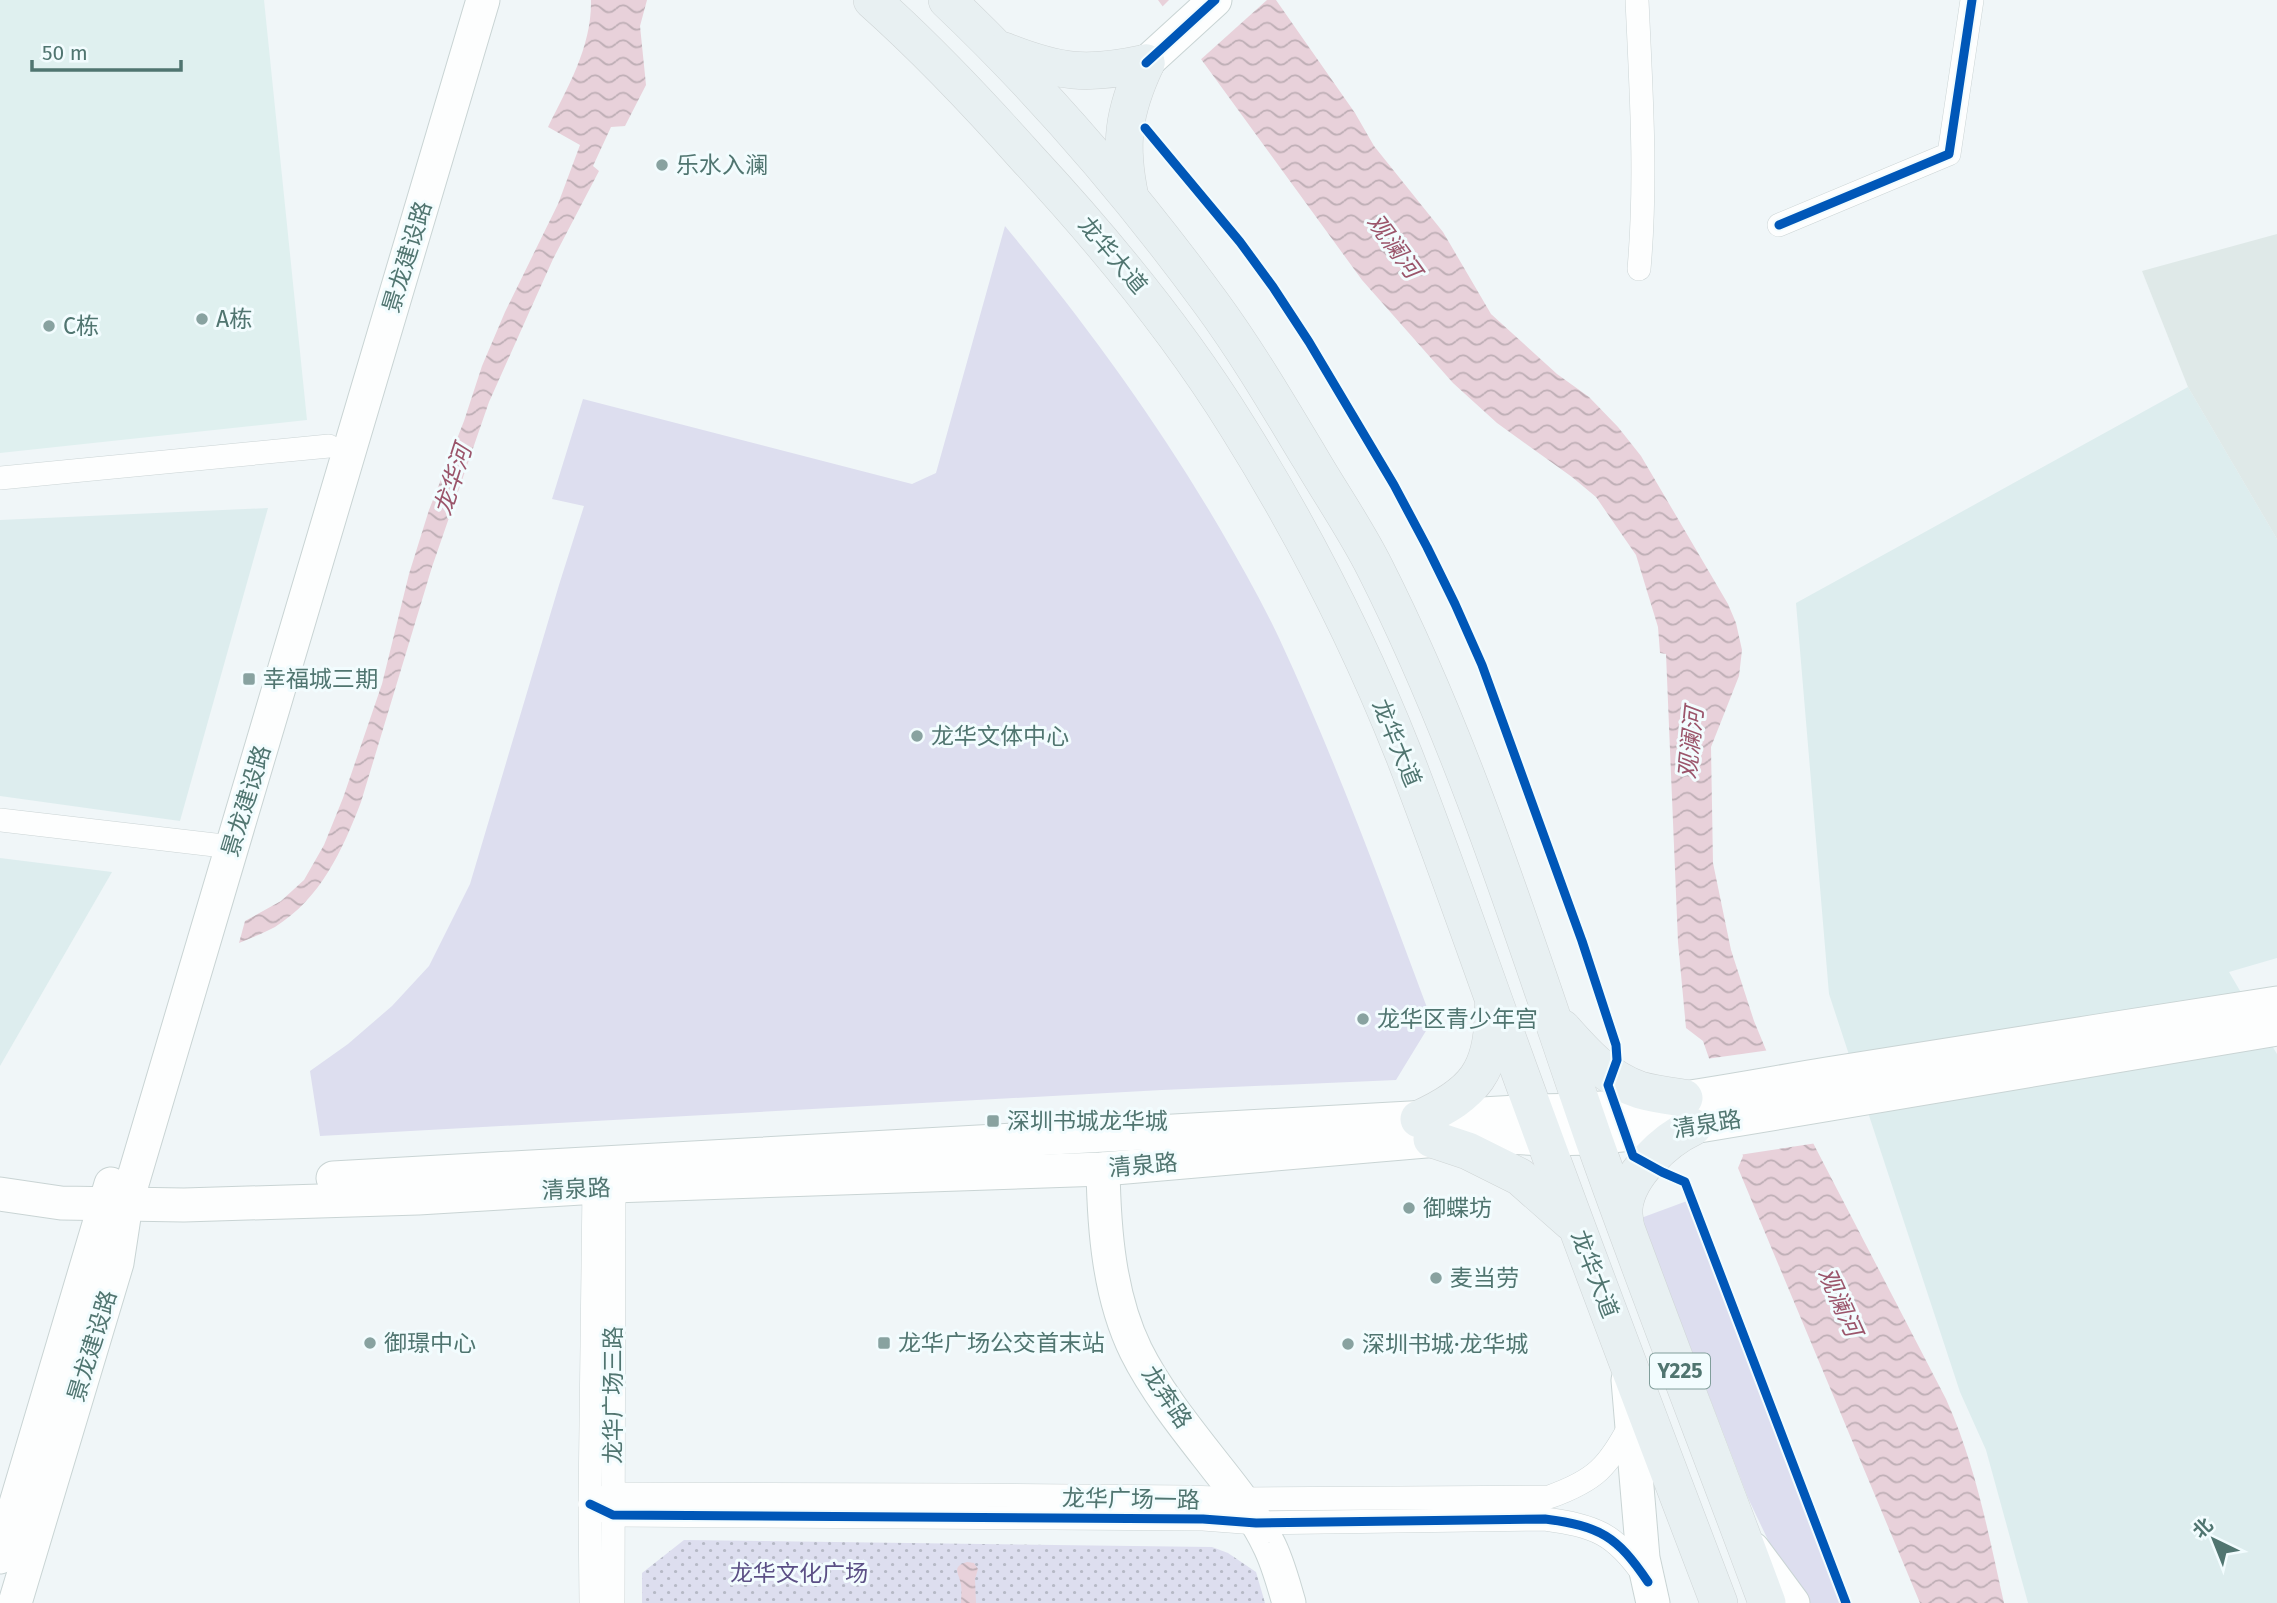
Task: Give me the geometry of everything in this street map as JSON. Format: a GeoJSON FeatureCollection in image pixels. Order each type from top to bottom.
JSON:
{"type":"FeatureCollection","features":[{"type":"Feature","properties":{"kind":"main road","name":"景龙建设路"},"geometry":{"type":"LineString","coordinates":[[221,846],[329,446],[461,0]]}},
{"type":"Feature","properties":{"kind":"main road","name":"景龙建设路"},"geometry":{"type":"LineString","coordinates":[[0,1557],[119,1193],[221,846],[483,0]]}},
{"type":"Feature","properties":{"kind":"main road","name":"龙华大道"},"geometry":{"type":"LineString","coordinates":[[872,0],[982,109],[1100,238],[1148,296],[1237,425],[1325,581],[1403,753],[1577,1228],[1719,1603]]}},
{"type":"Feature","properties":{"kind":"main road","name":"龙华大道"},"geometry":{"type":"LineString","coordinates":[[947,0],[999,50],[1075,132],[1213,305],[1266,385],[1373,564],[1416,654],[1510,893],[1625,1226],[1767,1603]]}},
{"type":"Feature","properties":{"kind":"main road"},"geometry":{"type":"LineString","coordinates":[[1130,198],[1123,153],[1132,95],[1146,63],[1215,0]]}},
{"type":"Feature","properties":{"kind":"main road"},"geometry":{"type":"LineString","coordinates":[[999,50],[1067,71],[1100,71],[1146,63]]}},
{"type":"Feature","properties":{"kind":"main road"},"geometry":{"type":"LineString","coordinates":[[1492,997],[1493,1026],[1489,1052],[1479,1078],[1426,1129],[1520,1177],[1577,1228]]}},
{"type":"Feature","properties":{"kind":"main road","name":"清泉路"},"geometry":{"type":"LineString","coordinates":[[0,1194],[61,1202],[119,1193],[220,1184],[1426,1129],[1589,1124],[1689,1112],[1833,1088],[2277,1003]]}},
{"type":"Feature","properties":{"kind":"main road"},"geometry":{"type":"LineString","coordinates":[[1553,1018],[1592,1061],[1612,1076],[1689,1112],[1681,1133],[1641,1169],[1627,1195],[1624,1208],[1625,1226]]}},
{"type":"Feature","properties":{"kind":"main road","name":"清泉路"},"geometry":{"type":"LineString","coordinates":[[1833,1088],[2277,1029]]}},
{"type":"Feature","properties":{"kind":"main road","name":"清泉路"},"geometry":{"type":"LineString","coordinates":[[0,1171],[184,1205],[1103,1169],[1426,1129]]}},
{"type":"Feature","properties":{"kind":"main road","name":"龙奔路"},"geometry":{"type":"LineString","coordinates":[[1103,1169],[1114,1282],[1122,1316],[1136,1351],[1160,1390],[1249,1511],[1273,1554],[1289,1603]]}},
{"type":"Feature","properties":{"kind":"main road","name":"景龙建设路"},"geometry":{"type":"LineString","coordinates":[[15,1603],[117,1263],[119,1193]]}},
{"type":"Feature","properties":{"kind":"main road"},"geometry":{"type":"LineString","coordinates":[[1627,1360],[1643,1558],[1651,1593]]}},
{"type":"Feature","properties":{"kind":"main road"},"geometry":{"type":"LineString","coordinates":[[1741,1531],[1793,1603]]}},
{"type":"Feature","properties":{"kind":"street"},"geometry":{"type":"LineString","coordinates":[[1637,0],[1643,222],[1639,268]]}},
{"type":"Feature","properties":{"kind":"street"},"geometry":{"type":"LineString","coordinates":[[1779,225],[1950,154],[1972,0]]}},
{"type":"Feature","properties":{"kind":"street"},"geometry":{"type":"LineString","coordinates":[[0,478],[329,446]]}},
{"type":"Feature","properties":{"kind":"street"},"geometry":{"type":"LineString","coordinates":[[0,820],[221,846]]}},
{"type":"Feature","properties":{"kind":"street","name":"龙华广场三路"},"geometry":{"type":"LineString","coordinates":[[591,1603],[590,1504],[604,1187]]}},
{"type":"Feature","properties":{"kind":"street","name":"龙华广场三路"},"geometry":{"type":"LineString","coordinates":[[604,1187],[613,1603]]}},
{"type":"Feature","properties":{"kind":"street","name":"龙华广场一路"},"geometry":{"type":"LineString","coordinates":[[1249,1511],[1549,1497],[1575,1488],[1599,1472],[1615,1454],[1631,1424]]}},
{"type":"Feature","properties":{"kind":"street","name":"龙华广场一路"},"geometry":{"type":"LineString","coordinates":[[590,1504],[1010,1495],[1188,1497],[1249,1511],[1574,1523],[1596,1529],[1616,1542],[1632,1558],[1651,1593]]}},
{"type":"Feature","properties":{"kind":"shaded area"},"geometry":{"type":"Polygon","coordinates":[[[0,0],[264,0],[307,420],[0,453],[0,0]]]}},
{"type":"Feature","properties":{"kind":"shaded area"},"geometry":{"type":"Polygon","coordinates":[[[2277,234],[2277,539],[2188,387],[2142,271],[2277,234]]]}},
{"type":"Feature","properties":{"kind":"shaded area"},"geometry":{"type":"Polygon","coordinates":[[[2188,387],[2277,539],[2277,958],[2229,972],[2277,1054],[2277,1603],[2028,1603],[1986,1450],[1960,1392],[1829,994],[1796,603],[2188,387]]]}},
{"type":"Feature","properties":{"kind":"shaded area"},"geometry":{"type":"Polygon","coordinates":[[[268,508],[180,821],[0,796],[0,520],[268,508]]]}},
{"type":"Feature","properties":{"kind":"shaded area"},"geometry":{"type":"Polygon","coordinates":[[[0,858],[112,872],[0,1066],[0,858]]]}},
{"type":"Feature","properties":{"kind":"green space","name":"龙华文体中心"},"geometry":{"type":"Polygon","coordinates":[[[1005,226],[1091,335],[1170,448],[1235,554],[1279,638],[1340,780],[1432,1021],[1396,1080],[1162,1090],[320,1136],[310,1071],[348,1044],[392,1006],[429,966],[470,884],[584,506],[552,499],[583,399],[912,484],[936,473],[1005,226]]]}},
{"type":"Feature","properties":{"kind":"green space"},"geometry":{"type":"Polygon","coordinates":[[[1687,1201],[1841,1603],[1804,1603],[1778,1561],[1748,1498],[1641,1218],[1687,1201]]]}},
{"type":"Feature","properties":{"kind":"green space","name":"龙华文化广场"},"geometry":{"type":"Polygon","coordinates":[[[684,1540],[1212,1547],[1228,1553],[1256,1572],[1265,1603],[642,1603],[642,1573],[684,1540]]]}},
{"type":"Feature","properties":{"kind":"water","name":"龙华河"},"geometry":{"type":"Polygon","coordinates":[[[591,0],[647,0],[640,26],[646,85],[625,126],[611,127],[593,166],[599,171],[553,259],[489,402],[432,567],[361,802],[338,855],[317,888],[291,915],[275,927],[239,943],[245,921],[281,901],[304,880],[324,845],[343,798],[382,684],[409,574],[429,510],[464,421],[482,366],[505,312],[558,204],[580,145],[548,127],[583,50],[588,34],[591,0]]]}},
{"type":"Feature","properties":{"kind":"water","name":"观澜河"},"geometry":{"type":"Polygon","coordinates":[[[1158,0],[1276,0],[1355,113],[1374,146],[1443,232],[1491,314],[1557,374],[1589,397],[1641,456],[1728,604],[1736,623],[1742,650],[1739,676],[1711,747],[1713,863],[1731,950],[1754,1021],[1771,1062],[1946,1399],[1973,1474],[2004,1603],[1920,1603],[1738,1168],[1743,1156],[1703,1041],[1686,1028],[1678,942],[1666,654],[1660,653],[1658,627],[1636,555],[1596,497],[1497,423],[1453,383],[1362,280],[1158,0]]]}},
{"type":"Feature","properties":{"kind":"water"},"geometry":{"type":"Polygon","coordinates":[[[967,1562],[974,1563],[978,1569],[975,1579],[976,1603],[961,1603],[957,1569],[967,1562]]]}},
{"type":"Feature","properties":{"kind":"pier"},"geometry":{"type":"Polygon","coordinates":[[[1169,0],[1267,0],[1198,62],[1160,9],[1169,0]]]}},
{"type":"Feature","properties":{"kind":"pier"},"geometry":{"type":"Polygon","coordinates":[[[1770,1050],[1817,1143],[1739,1155],[1706,1059],[1770,1050]]]}},
{"type":"Feature","properties":{"kind":"cycle path"},"geometry":{"type":"LineString","coordinates":[[1146,63],[1215,0]]}},
{"type":"Feature","properties":{"kind":"cycle path"},"geometry":{"type":"LineString","coordinates":[[1779,225],[1949,154],[1972,0]]}},
{"type":"Feature","properties":{"kind":"cycle path"},"geometry":{"type":"LineString","coordinates":[[1145,128],[1240,242],[1309,342],[1394,485],[1455,604],[1482,665],[1582,941],[1616,1045],[1617,1060],[1608,1085],[1633,1156],[1685,1182],[1846,1603]]}},
{"type":"Feature","properties":{"kind":"cycle path"},"geometry":{"type":"LineString","coordinates":[[590,1504],[613,1515],[1203,1519],[1256,1523],[1545,1519],[1580,1525],[1606,1536],[1627,1554],[1648,1582]]}},
{"type":"Feature","properties":{"kind":"place","name":"乐水入澜"},"geometry":{"type":"Point","coordinates":[662,165]}},
{"type":"Feature","properties":{"kind":"place","name":"A栋"},"geometry":{"type":"Point","coordinates":[202,319]}},
{"type":"Feature","properties":{"kind":"place","name":"C栋"},"geometry":{"type":"Point","coordinates":[49,326]}},
{"type":"Feature","properties":{"kind":"place","name":"幸福城三期"},"geometry":{"type":"Point","coordinates":[249,679]}},
{"type":"Feature","properties":{"kind":"place","name":"龙华文体中心"},"geometry":{"type":"Point","coordinates":[917,736]}},
{"type":"Feature","properties":{"kind":"place","name":"龙华区青少年宫"},"geometry":{"type":"Point","coordinates":[1363,1019]}},
{"type":"Feature","properties":{"kind":"place","name":"深圳书城龙华城"},"geometry":{"type":"Point","coordinates":[993,1121]}},
{"type":"Feature","properties":{"kind":"place","name":"御蝶坊"},"geometry":{"type":"Point","coordinates":[1409,1208]}},
{"type":"Feature","properties":{"kind":"place","name":"麦当劳"},"geometry":{"type":"Point","coordinates":[1436,1278]}},
{"type":"Feature","properties":{"kind":"place","name":"御璟中心"},"geometry":{"type":"Point","coordinates":[370,1343]}},
{"type":"Feature","properties":{"kind":"place","name":"龙华广场公交首末站"},"geometry":{"type":"Point","coordinates":[884,1343]}},
{"type":"Feature","properties":{"kind":"place","name":"深圳书城·龙华城"},"geometry":{"type":"Point","coordinates":[1348,1344]}}]}
